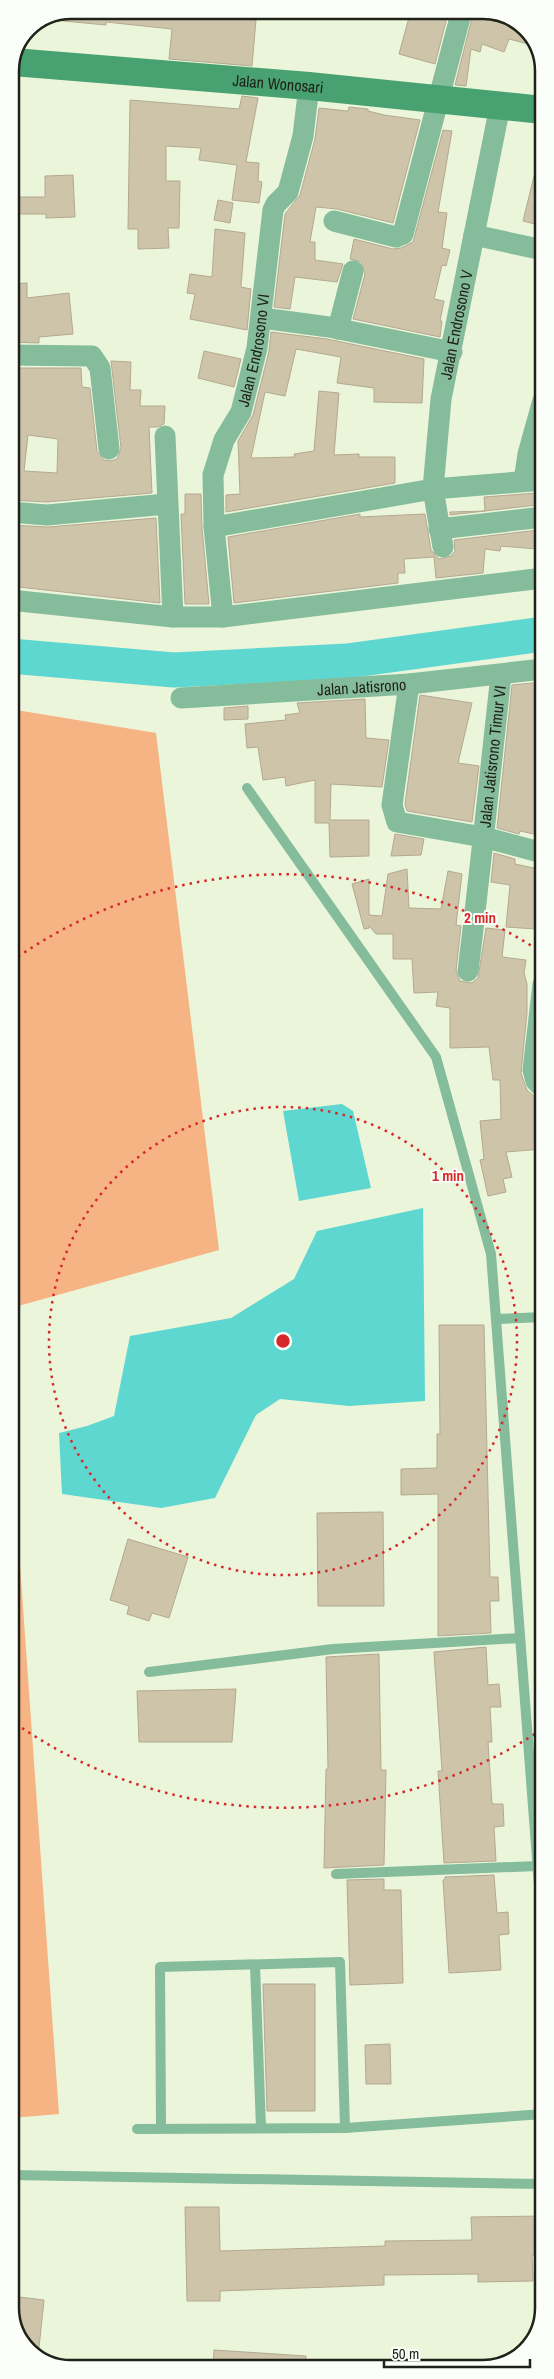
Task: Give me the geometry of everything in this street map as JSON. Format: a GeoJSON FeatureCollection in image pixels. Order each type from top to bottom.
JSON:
{"type":"FeatureCollection","features":[{"type":"Feature","properties":{"kind":"main road","name":"Jalan Wonosari"},"geometry":{"type":"LineString","coordinates":[[20,63],[309,86],[535,109]]}},
{"type":"Feature","properties":{"kind":"street"},"geometry":{"type":"LineString","coordinates":[[334,221],[396,237],[403,234],[460,19]]}},
{"type":"Feature","properties":{"kind":"street","name":"Jalan Endrosono VI"},"geometry":{"type":"LineString","coordinates":[[222,617],[214,527],[213,475],[224,440],[241,412],[258,348],[273,210],[276,204],[288,192],[303,136],[309,86]]}},
{"type":"Feature","properties":{"kind":"street","name":"Jalan Endrosono V"},"geometry":{"type":"LineString","coordinates":[[500,106],[452,352],[441,399],[433,488],[441,538],[535,519]]}},
{"type":"Feature","properties":{"kind":"street"},"geometry":{"type":"LineString","coordinates":[[474,235],[535,248]]}},
{"type":"Feature","properties":{"kind":"street"},"geometry":{"type":"LineString","coordinates":[[338,329],[353,272]]}},
{"type":"Feature","properties":{"kind":"street"},"geometry":{"type":"LineString","coordinates":[[262,318],[338,329],[452,352]]}},
{"type":"Feature","properties":{"kind":"street"},"geometry":{"type":"LineString","coordinates":[[19,356],[92,356],[96,360],[100,368],[109,450]]}},
{"type":"Feature","properties":{"kind":"street"},"geometry":{"type":"LineString","coordinates":[[214,527],[433,488],[534,480],[528,454],[535,429]]}},
{"type":"Feature","properties":{"kind":"street"},"geometry":{"type":"LineString","coordinates":[[165,436],[173,617]]}},
{"type":"Feature","properties":{"kind":"street"},"geometry":{"type":"LineString","coordinates":[[19,513],[47,515],[167,504]]}},
{"type":"Feature","properties":{"kind":"street"},"geometry":{"type":"LineString","coordinates":[[19,601],[173,617],[222,617],[535,579]]}},
{"type":"Feature","properties":{"kind":"street","name":"Jalan Jatisrono"},"geometry":{"type":"LineString","coordinates":[[181,698],[410,684],[535,670]]}},
{"type":"Feature","properties":{"kind":"street","name":"Jalan Jatisrono Timur VI"},"geometry":{"type":"LineString","coordinates":[[468,971],[479,890],[501,675]]}},
{"type":"Feature","properties":{"kind":"street"},"geometry":{"type":"LineString","coordinates":[[410,684],[392,805],[397,822],[483,837],[535,851]]}},
{"type":"Feature","properties":{"kind":"street"},"geometry":{"type":"LineString","coordinates":[[535,1053],[533,1070],[535,1075]]}},
{"type":"Feature","properties":{"kind":"lane"},"geometry":{"type":"LineString","coordinates":[[246,788],[436,1057],[491,1254],[535,1839]]}},
{"type":"Feature","properties":{"kind":"lane"},"geometry":{"type":"LineString","coordinates":[[496,1319],[535,1318]]}},
{"type":"Feature","properties":{"kind":"lane"},"geometry":{"type":"LineString","coordinates":[[149,1672],[333,1649],[520,1638]]}},
{"type":"Feature","properties":{"kind":"lane"},"geometry":{"type":"LineString","coordinates":[[336,1874],[535,1866]]}},
{"type":"Feature","properties":{"kind":"lane"},"geometry":{"type":"LineString","coordinates":[[161,2128],[160,1967],[340,1962],[345,2128]]}},
{"type":"Feature","properties":{"kind":"lane"},"geometry":{"type":"LineString","coordinates":[[255,1965],[261,2128]]}},
{"type":"Feature","properties":{"kind":"lane"},"geometry":{"type":"LineString","coordinates":[[137,2128],[345,2128],[535,2115]]}},
{"type":"Feature","properties":{"kind":"lane"},"geometry":{"type":"LineString","coordinates":[[19,2175],[535,2184]]}},
{"type":"Feature","properties":{"kind":"shaded area"},"geometry":{"type":"Polygon","coordinates":[[[19,710],[156,733],[219,1250],[19,1306],[19,710]]]}},
{"type":"Feature","properties":{"kind":"shaded area"},"geometry":{"type":"Polygon","coordinates":[[[19,1551],[59,2114],[19,2117],[19,1551]]]}},
{"type":"Feature","properties":{"kind":"water"},"geometry":{"type":"Polygon","coordinates":[[[342,1104],[353,1111],[371,1188],[299,1201],[283,1111],[342,1104]]]}},
{"type":"Feature","properties":{"kind":"water"},"geometry":{"type":"Polygon","coordinates":[[[423,1208],[425,1401],[349,1406],[280,1399],[256,1415],[215,1498],[161,1508],[62,1494],[59,1433],[87,1426],[114,1416],[130,1336],[231,1318],[294,1279],[317,1231],[423,1208]]]}},
{"type":"Feature","properties":{"kind":"building"},"geometry":{"type":"Polygon","coordinates":[[[70,19],[256,20],[252,66],[169,59],[172,29],[106,22],[106,25],[63,21],[70,19]]]}},
{"type":"Feature","properties":{"kind":"building"},"geometry":{"type":"Polygon","coordinates":[[[409,19],[447,19],[435,64],[399,54],[409,19]]]}},
{"type":"Feature","properties":{"kind":"building"},"geometry":{"type":"Polygon","coordinates":[[[472,19],[487,19],[503,23],[518,32],[525,39],[527,44],[509,39],[504,52],[482,44],[480,52],[471,49],[466,86],[455,85],[472,19]]]}},
{"type":"Feature","properties":{"kind":"building"},"geometry":{"type":"Polygon","coordinates":[[[242,96],[258,98],[246,162],[259,163],[258,181],[262,182],[259,203],[232,200],[237,165],[199,160],[201,148],[166,146],[166,181],[180,181],[179,228],[168,228],[169,248],[138,249],[138,229],[128,229],[130,100],[239,109],[242,96]]]}},
{"type":"Feature","properties":{"kind":"building"},"geometry":{"type":"Polygon","coordinates":[[[349,107],[368,109],[368,111],[384,115],[420,120],[393,223],[337,209],[316,207],[310,242],[315,242],[315,260],[343,264],[337,282],[295,277],[290,309],[274,307],[285,214],[300,195],[315,139],[319,108],[348,111],[349,107]]]}},
{"type":"Feature","properties":{"kind":"building"},"geometry":{"type":"Polygon","coordinates":[[[443,130],[452,131],[438,212],[447,213],[442,248],[450,250],[446,266],[442,265],[434,299],[444,301],[440,321],[442,321],[440,337],[353,319],[365,274],[361,262],[350,259],[354,239],[393,249],[401,248],[413,242],[443,130]]]}},
{"type":"Feature","properties":{"kind":"building"},"geometry":{"type":"Polygon","coordinates":[[[535,172],[535,224],[523,221],[535,172]]]}},
{"type":"Feature","properties":{"kind":"building"},"geometry":{"type":"Polygon","coordinates":[[[73,175],[75,217],[46,218],[46,214],[19,214],[19,197],[45,197],[45,176],[73,175]]]}},
{"type":"Feature","properties":{"kind":"building"},"geometry":{"type":"Polygon","coordinates":[[[218,200],[233,203],[230,223],[214,220],[218,200]]]}},
{"type":"Feature","properties":{"kind":"building"},"geometry":{"type":"Polygon","coordinates":[[[215,229],[245,233],[241,287],[251,289],[247,330],[190,319],[195,294],[187,293],[190,274],[212,277],[215,229]]]}},
{"type":"Feature","properties":{"kind":"building"},"geometry":{"type":"Polygon","coordinates":[[[19,283],[27,283],[27,298],[69,293],[73,334],[39,337],[39,343],[19,342],[19,283]]]}},
{"type":"Feature","properties":{"kind":"building"},"geometry":{"type":"Polygon","coordinates":[[[271,332],[327,339],[424,359],[422,403],[374,402],[374,388],[337,383],[341,357],[296,349],[285,396],[265,392],[251,458],[295,457],[294,454],[314,451],[319,391],[339,393],[334,455],[359,454],[359,457],[395,457],[395,483],[226,512],[226,495],[240,494],[238,441],[253,415],[269,351],[271,332]]]}},
{"type":"Feature","properties":{"kind":"building"},"geometry":{"type":"Polygon","coordinates":[[[204,351],[241,359],[234,387],[198,378],[204,351]]]}},
{"type":"Feature","properties":{"kind":"building"},"geometry":{"type":"Polygon","coordinates":[[[111,361],[131,362],[130,390],[141,390],[140,406],[165,406],[164,424],[157,427],[149,427],[152,493],[47,502],[19,500],[19,368],[81,368],[82,387],[90,388],[97,451],[104,460],[117,459],[121,448],[111,361]],[[28,435],[24,471],[57,473],[58,439],[28,435]]]}},
{"type":"Feature","properties":{"kind":"building"},"geometry":{"type":"Polygon","coordinates":[[[535,493],[535,505],[485,511],[484,497],[535,493]]]}},
{"type":"Feature","properties":{"kind":"building"},"geometry":{"type":"Polygon","coordinates":[[[185,494],[201,494],[209,604],[185,604],[181,514],[185,514],[185,494]]]}},
{"type":"Feature","properties":{"kind":"building"},"geometry":{"type":"Polygon","coordinates":[[[485,511],[450,515],[450,512],[485,511]]]}},
{"type":"Feature","properties":{"kind":"building"},"geometry":{"type":"Polygon","coordinates":[[[360,514],[360,517],[425,514],[431,550],[439,559],[451,556],[455,551],[454,540],[535,530],[535,549],[501,546],[500,551],[485,549],[483,573],[436,578],[434,557],[404,559],[405,573],[398,573],[398,583],[234,603],[228,537],[360,514]]]}},
{"type":"Feature","properties":{"kind":"building"},"geometry":{"type":"Polygon","coordinates":[[[156,518],[160,603],[19,587],[19,525],[48,527],[156,518]]]}},
{"type":"Feature","properties":{"kind":"building"},"geometry":{"type":"Polygon","coordinates":[[[535,683],[535,834],[520,831],[519,834],[497,828],[512,685],[535,683]]]}},
{"type":"Feature","properties":{"kind":"building"},"geometry":{"type":"Polygon","coordinates":[[[420,695],[472,703],[458,763],[479,766],[472,822],[407,811],[405,804],[420,695]]]}},
{"type":"Feature","properties":{"kind":"building"},"geometry":{"type":"Polygon","coordinates":[[[365,699],[366,738],[389,740],[382,787],[331,784],[330,820],[369,820],[369,856],[330,857],[329,823],[315,823],[315,780],[286,786],[285,777],[263,780],[258,747],[247,748],[245,724],[286,720],[285,715],[300,713],[297,703],[365,699]]]}},
{"type":"Feature","properties":{"kind":"building"},"geometry":{"type":"Polygon","coordinates":[[[248,706],[248,719],[224,720],[224,708],[248,706]]]}},
{"type":"Feature","properties":{"kind":"building"},"geometry":{"type":"Polygon","coordinates":[[[395,834],[424,839],[421,855],[391,856],[395,834]]]}},
{"type":"Feature","properties":{"kind":"building"},"geometry":{"type":"Polygon","coordinates":[[[494,853],[515,859],[515,864],[535,868],[535,929],[506,927],[510,885],[491,882],[494,853]]]}},
{"type":"Feature","properties":{"kind":"building"},"geometry":{"type":"Polygon","coordinates":[[[407,869],[409,908],[441,909],[448,871],[462,874],[456,925],[461,926],[456,970],[460,981],[472,983],[478,978],[486,928],[505,930],[502,957],[526,960],[524,973],[527,984],[527,1013],[521,1073],[527,1090],[535,1097],[535,1150],[506,1152],[512,1177],[503,1179],[506,1192],[488,1196],[480,1160],[484,1159],[480,1121],[501,1119],[500,1080],[493,1080],[489,1047],[450,1048],[450,1008],[436,1006],[438,992],[414,993],[412,959],[393,959],[393,934],[376,934],[369,926],[369,928],[364,929],[352,884],[369,879],[369,915],[382,916],[388,874],[407,869]]]}},
{"type":"Feature","properties":{"kind":"building"},"geometry":{"type":"Polygon","coordinates":[[[439,1325],[484,1325],[490,1577],[498,1577],[499,1601],[490,1601],[491,1633],[438,1636],[438,1494],[401,1495],[401,1469],[437,1468],[437,1434],[440,1434],[439,1325]]]}},
{"type":"Feature","properties":{"kind":"building"},"geometry":{"type":"Polygon","coordinates":[[[383,1512],[384,1606],[318,1606],[317,1513],[383,1512]]]}},
{"type":"Feature","properties":{"kind":"building"},"geometry":{"type":"Polygon","coordinates":[[[128,1539],[188,1557],[169,1618],[152,1613],[149,1621],[127,1614],[129,1606],[110,1600],[128,1539]]]}},
{"type":"Feature","properties":{"kind":"building"},"geometry":{"type":"Polygon","coordinates":[[[486,1647],[488,1685],[499,1684],[501,1707],[490,1707],[492,1742],[488,1742],[492,1804],[503,1804],[504,1826],[494,1827],[496,1861],[444,1863],[438,1771],[442,1771],[434,1652],[486,1647]]]}},
{"type":"Feature","properties":{"kind":"building"},"geometry":{"type":"Polygon","coordinates":[[[379,1654],[381,1770],[386,1770],[384,1865],[324,1868],[326,1769],[328,1769],[326,1657],[379,1654]]]}},
{"type":"Feature","properties":{"kind":"building"},"geometry":{"type":"Polygon","coordinates":[[[236,1689],[232,1742],[139,1742],[137,1691],[236,1689]]]}},
{"type":"Feature","properties":{"kind":"building"},"geometry":{"type":"Polygon","coordinates":[[[494,1875],[497,1913],[508,1912],[509,1934],[499,1935],[501,1970],[449,1973],[443,1880],[445,1877],[494,1875]]]}},
{"type":"Feature","properties":{"kind":"building"},"geometry":{"type":"Polygon","coordinates":[[[384,1879],[384,1890],[401,1890],[403,1983],[350,1985],[347,1880],[384,1879]]]}},
{"type":"Feature","properties":{"kind":"building"},"geometry":{"type":"Polygon","coordinates":[[[263,1984],[315,1984],[315,2111],[267,2111],[263,1984]]]}},
{"type":"Feature","properties":{"kind":"building"},"geometry":{"type":"Polygon","coordinates":[[[390,2044],[391,2084],[366,2084],[365,2045],[390,2044]]]}},
{"type":"Feature","properties":{"kind":"building"},"geometry":{"type":"Polygon","coordinates":[[[185,2207],[219,2207],[220,2251],[385,2246],[385,2241],[472,2240],[471,2217],[535,2216],[535,2255],[532,2255],[533,2281],[478,2282],[478,2274],[384,2275],[384,2285],[220,2291],[220,2301],[187,2301],[185,2207]]]}},
{"type":"Feature","properties":{"kind":"building"},"geometry":{"type":"Polygon","coordinates":[[[19,2297],[44,2300],[39,2349],[32,2343],[23,2328],[20,2319],[19,2297]]]}},
{"type":"Feature","properties":{"kind":"building"},"geometry":{"type":"Polygon","coordinates":[[[214,2350],[306,2356],[306,2360],[213,2360],[214,2350]]]}},
{"type":"Feature","properties":{"kind":"waterway"},"geometry":{"type":"LineString","coordinates":[[19,657],[174,670],[347,661],[535,635]]}}]}
